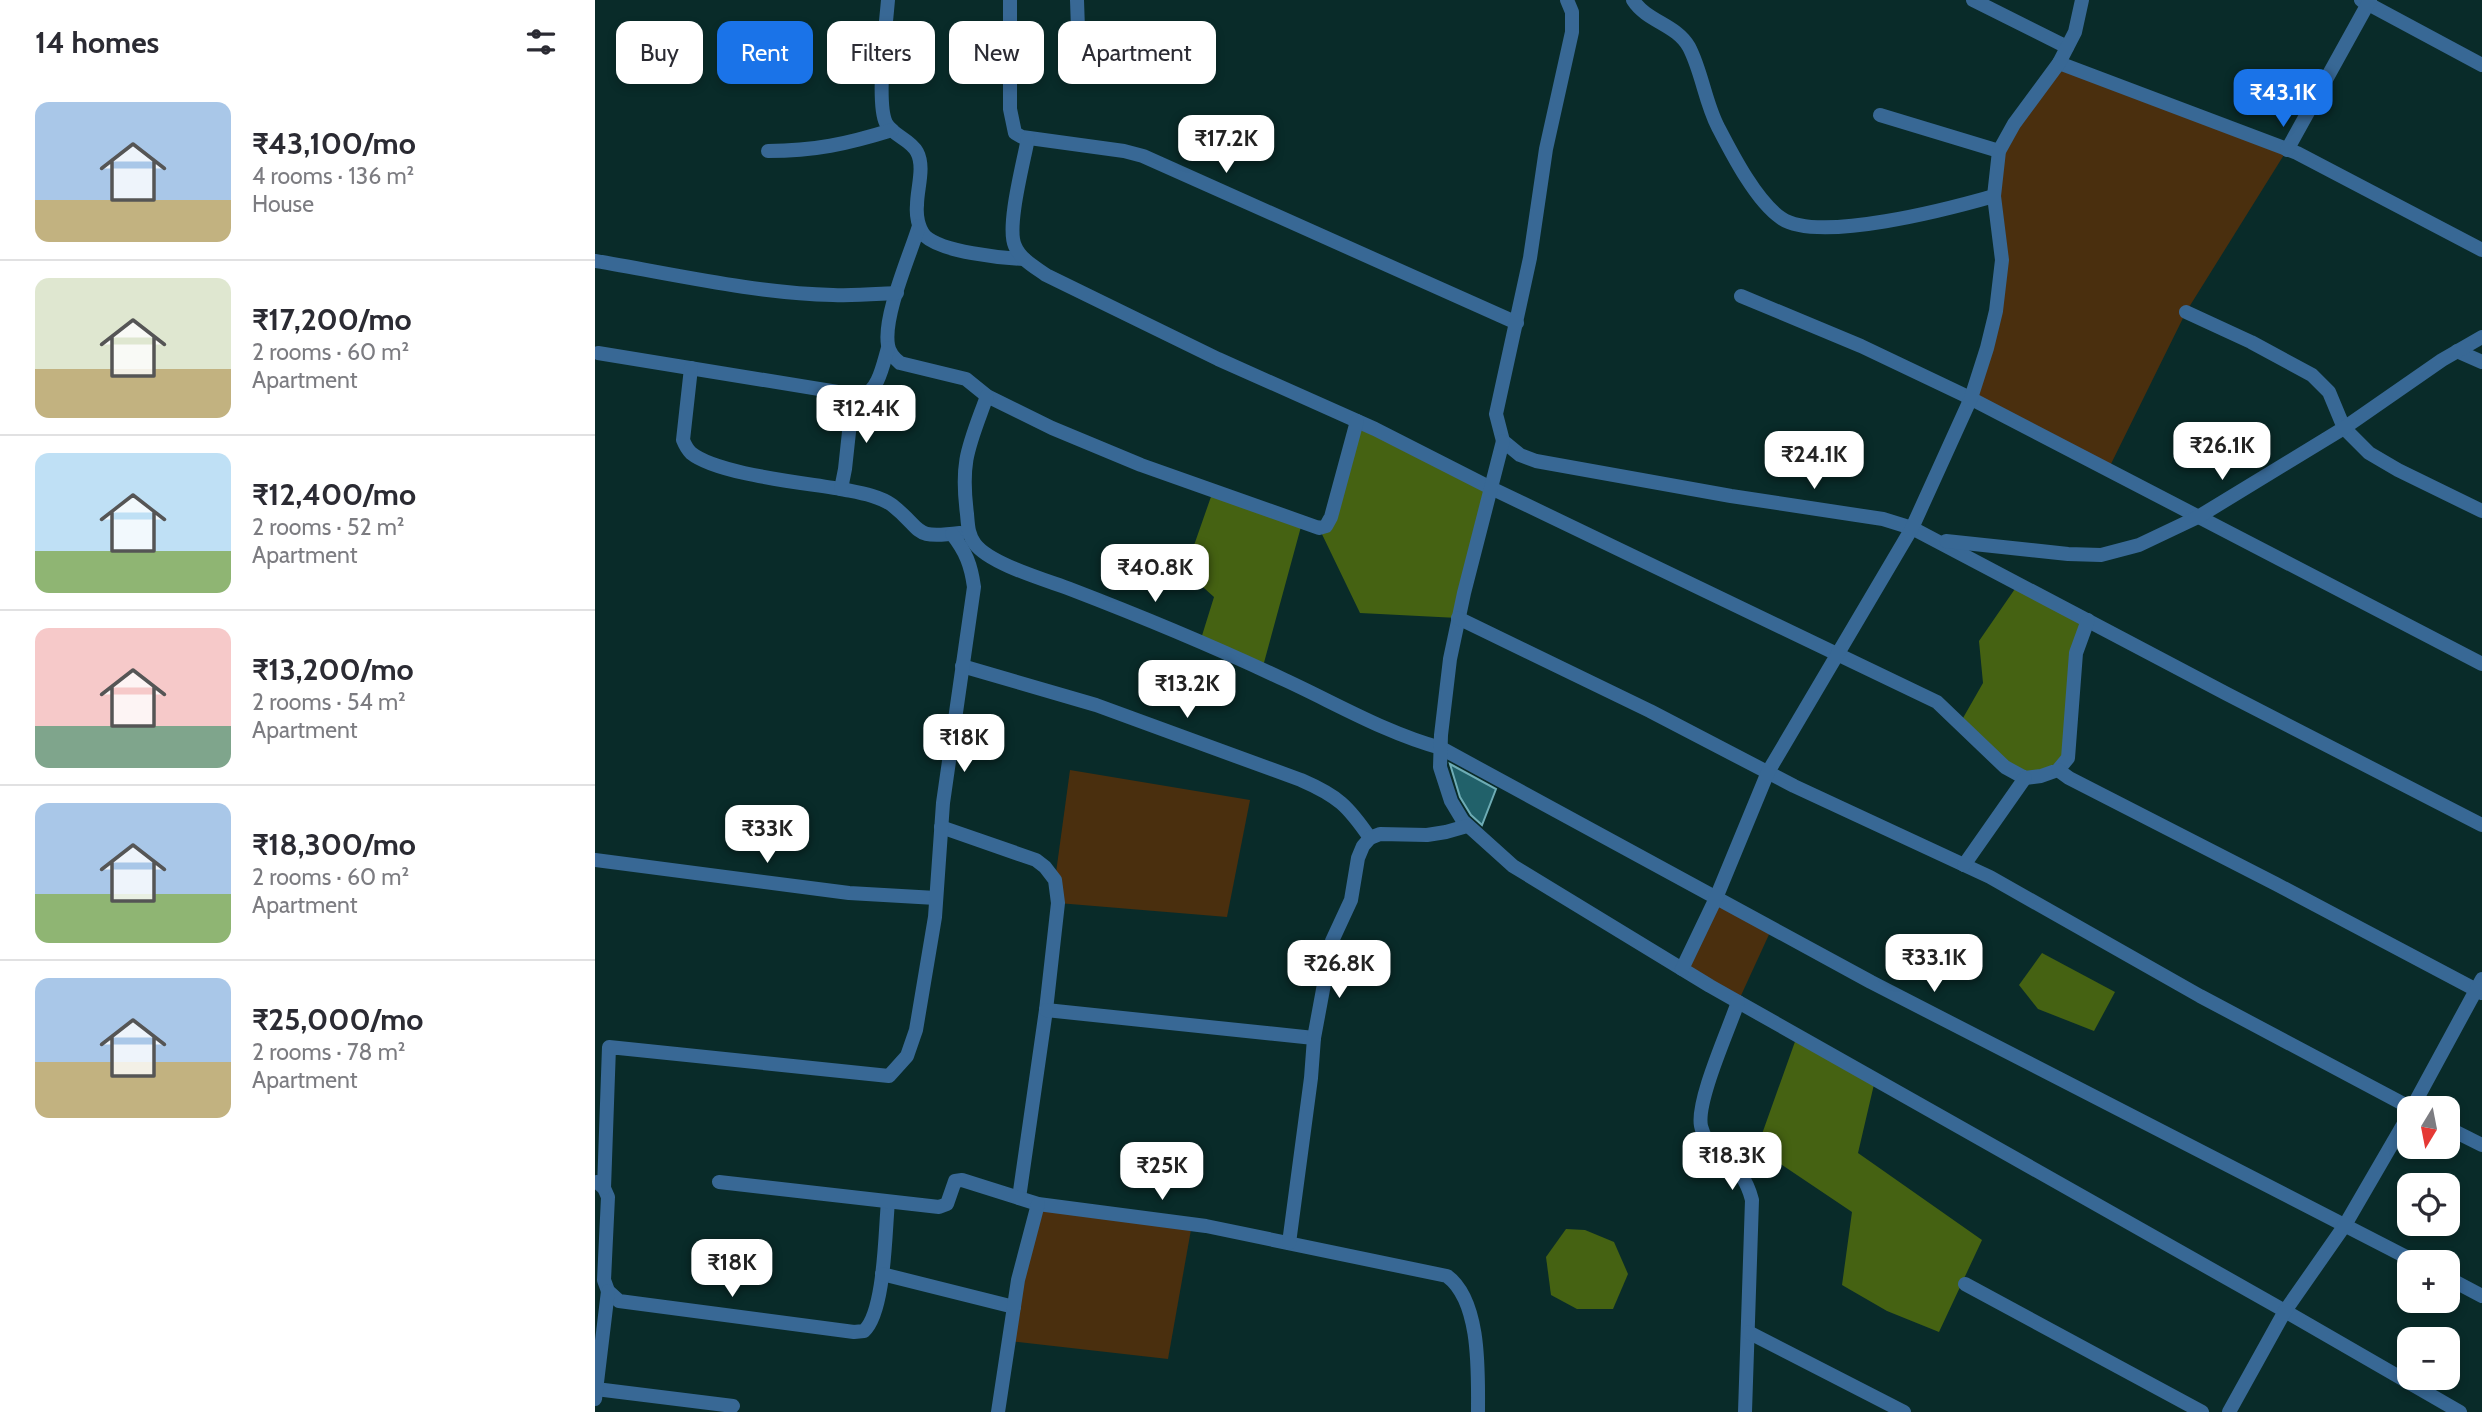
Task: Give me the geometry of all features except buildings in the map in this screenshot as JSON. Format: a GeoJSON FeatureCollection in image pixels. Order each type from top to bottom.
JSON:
{"type":"FeatureCollection","features":[{"type":"Feature","properties":{"kind":"street"},"geometry":{"type":"LineString","coordinates":[[888,0],[882,111],[892,130],[918,153],[921,166],[916,209],[919,226],[926,236],[940,243],[999,258],[1024,259]]}},
{"type":"Feature","properties":{"kind":"street"},"geometry":{"type":"LineString","coordinates":[[1010,0],[1010,109],[1015,133],[1028,138],[1143,156],[1517,323]]}},
{"type":"Feature","properties":{"kind":"street"},"geometry":{"type":"LineString","coordinates":[[1077,0],[1078,21]]}},
{"type":"Feature","properties":{"kind":"street"},"geometry":{"type":"LineString","coordinates":[[1567,0],[1572,12],[1572,32],[1546,149],[1530,258],[1496,414],[1503,441],[1450,659],[1440,767],[1451,801],[1467,826],[1513,866],[1682,969],[2460,1412]]}},
{"type":"Feature","properties":{"kind":"street"},"geometry":{"type":"LineString","coordinates":[[1633,0],[1642,12],[1673,29],[1684,39],[1707,102],[1729,147],[1757,191],[1783,220],[1819,227],[1880,223],[1947,210],[1994,196]]}},
{"type":"Feature","properties":{"kind":"street"},"geometry":{"type":"LineString","coordinates":[[1973,0],[2067,47]]}},
{"type":"Feature","properties":{"kind":"street"},"geometry":{"type":"LineString","coordinates":[[1682,969],[1716,898],[1768,772],[1912,528],[1971,398],[1996,311],[2002,260],[1994,196],[1999,151],[2014,124],[2059,64],[2075,32],[2082,0]]}},
{"type":"Feature","properties":{"kind":"street"},"geometry":{"type":"LineString","coordinates":[[2287,150],[2366,1],[2482,65]]}},
{"type":"Feature","properties":{"kind":"street"},"geometry":{"type":"LineString","coordinates":[[2059,64],[2287,150],[2482,250]]}},
{"type":"Feature","properties":{"kind":"street"},"geometry":{"type":"LineString","coordinates":[[1880,115],[1999,151]]}},
{"type":"Feature","properties":{"kind":"street"},"geometry":{"type":"LineString","coordinates":[[768,152],[831,147],[892,130]]}},
{"type":"Feature","properties":{"kind":"street"},"geometry":{"type":"LineString","coordinates":[[1028,138],[1012,228],[1014,245],[1024,259],[1046,275],[1217,359],[1357,421],[1937,702],[2005,767],[2025,778],[2058,770],[2068,758],[2076,653],[2088,620]]}},
{"type":"Feature","properties":{"kind":"street"},"geometry":{"type":"LineString","coordinates":[[598,353],[853,395],[870,393],[888,348],[887,335],[897,293],[919,226]]}},
{"type":"Feature","properties":{"kind":"street"},"geometry":{"type":"LineString","coordinates":[[595,261],[790,291],[834,295],[897,293]]}},
{"type":"Feature","properties":{"kind":"street"},"geometry":{"type":"LineString","coordinates":[[1741,296],[1861,346],[1971,398],[2482,664]]}},
{"type":"Feature","properties":{"kind":"street"},"geometry":{"type":"LineString","coordinates":[[2186,312],[2251,342],[2312,375],[2329,393],[2344,428],[2369,453],[2482,512]]}},
{"type":"Feature","properties":{"kind":"street"},"geometry":{"type":"LineString","coordinates":[[1936,541],[2101,555],[2139,545],[2198,517],[2344,428],[2482,337]]}},
{"type":"Feature","properties":{"kind":"street"},"geometry":{"type":"LineString","coordinates":[[888,348],[900,363],[966,379],[987,396],[1052,428],[1141,465],[1319,528],[1326,526],[1331,517],[1357,421]]}},
{"type":"Feature","properties":{"kind":"street"},"geometry":{"type":"LineString","coordinates":[[2457,351],[2482,362]]}},
{"type":"Feature","properties":{"kind":"street"},"geometry":{"type":"LineString","coordinates":[[691,368],[683,440],[692,453],[720,467],[841,489],[885,502],[925,535],[969,532]]}},
{"type":"Feature","properties":{"kind":"street"},"geometry":{"type":"LineString","coordinates":[[841,489],[853,395]]}},
{"type":"Feature","properties":{"kind":"street"},"geometry":{"type":"LineString","coordinates":[[987,396],[967,448],[963,475],[969,532],[974,543],[984,552],[1013,567],[1131,612],[1397,734],[1441,748],[1871,982],[2397,1252]]}},
{"type":"Feature","properties":{"kind":"street"},"geometry":{"type":"LineString","coordinates":[[1503,441],[1520,455],[1536,461],[1731,496],[1883,519],[1912,528],[2482,825]]}},
{"type":"Feature","properties":{"kind":"street"},"geometry":{"type":"LineString","coordinates":[[733,1406],[596,1394],[608,1291],[604,1280],[608,1197],[600,1185],[609,1047],[889,1076],[907,1056],[916,1030],[936,898],[951,736],[974,587],[972,567],[965,551],[952,534]]}},
{"type":"Feature","properties":{"kind":"street"},"geometry":{"type":"LineString","coordinates":[[1458,618],[1650,711],[1768,772],[1990,877],[2200,996],[2397,1102]]}},
{"type":"Feature","properties":{"kind":"street"},"geometry":{"type":"LineString","coordinates":[[962,666],[1095,705],[1328,791],[1350,809],[1370,838]]}},
{"type":"Feature","properties":{"kind":"street"},"geometry":{"type":"LineString","coordinates":[[2058,770],[2480,988],[2418,1096]]}},
{"type":"Feature","properties":{"kind":"street"},"geometry":{"type":"LineString","coordinates":[[1964,865],[2025,778]]}},
{"type":"Feature","properties":{"kind":"street"},"geometry":{"type":"LineString","coordinates":[[1289,1243],[1314,1038],[1332,941],[1351,900],[1358,858],[1363,846],[1370,838],[1380,834],[1427,835],[1467,826]]}},
{"type":"Feature","properties":{"kind":"street"},"geometry":{"type":"LineString","coordinates":[[941,827],[1036,860],[1045,866],[1055,880],[1058,903],[1046,1010],[1019,1198]]}},
{"type":"Feature","properties":{"kind":"street"},"geometry":{"type":"LineString","coordinates":[[595,860],[849,893],[936,898]]}},
{"type":"Feature","properties":{"kind":"street"},"geometry":{"type":"LineString","coordinates":[[1738,1002],[1706,1090],[1701,1125],[1714,1148],[1743,1175],[1750,1193],[1745,1412]]}},
{"type":"Feature","properties":{"kind":"street"},"geometry":{"type":"LineString","coordinates":[[1046,1010],[1314,1038]]}},
{"type":"Feature","properties":{"kind":"street"},"geometry":{"type":"LineString","coordinates":[[2229,1412],[2285,1311],[2345,1225],[2397,1134]]}},
{"type":"Feature","properties":{"kind":"street"},"geometry":{"type":"LineString","coordinates":[[2461,1134],[2482,1145]]}},
{"type":"Feature","properties":{"kind":"street"},"geometry":{"type":"LineString","coordinates":[[719,1182],[939,1207],[947,1204],[955,1181],[962,1180],[1038,1204],[1206,1226],[1447,1276],[1457,1284],[1465,1297],[1475,1341],[1478,1412]]}},
{"type":"Feature","properties":{"kind":"street"},"geometry":{"type":"LineString","coordinates":[[608,1291],[619,1301],[632,1304],[854,1332],[864,1331],[874,1318],[882,1273],[888,1202]]}},
{"type":"Feature","properties":{"kind":"street"},"geometry":{"type":"LineString","coordinates":[[998,1412],[1018,1280],[1038,1204]]}},
{"type":"Feature","properties":{"kind":"street"},"geometry":{"type":"LineString","coordinates":[[882,1273],[1014,1307]]}},
{"type":"Feature","properties":{"kind":"street"},"geometry":{"type":"LineString","coordinates":[[1965,1284],[2202,1412]]}},
{"type":"Feature","properties":{"kind":"street"},"geometry":{"type":"LineString","coordinates":[[2460,1284],[2482,1296]]}},
{"type":"Feature","properties":{"kind":"street"},"geometry":{"type":"LineString","coordinates":[[1748,1332],[1904,1412]]}},
{"type":"Feature","properties":{"kind":"shaded area"},"geometry":{"type":"Polygon","coordinates":[[[2059,63],[2287,150],[2186,312],[2108,470],[1971,398],[1996,311],[1999,151],[2059,63]]]}},
{"type":"Feature","properties":{"kind":"shaded area"},"geometry":{"type":"Polygon","coordinates":[[[1357,421],[1491,488],[1458,618],[1360,613],[1319,528],[1326,526],[1357,421]]]}},
{"type":"Feature","properties":{"kind":"shaded area"},"geometry":{"type":"Polygon","coordinates":[[[1213,491],[1302,523],[1262,670],[1200,642],[1214,597],[1185,571],[1213,491]]]}},
{"type":"Feature","properties":{"kind":"shaded area"},"geometry":{"type":"Polygon","coordinates":[[[2019,583],[2088,620],[2081,639],[2068,758],[2025,778],[1959,725],[1983,683],[1979,641],[2019,583]]]}},
{"type":"Feature","properties":{"kind":"shaded area"},"geometry":{"type":"Polygon","coordinates":[[[1070,770],[1250,800],[1227,917],[1058,903],[1055,880],[1070,770]]]}},
{"type":"Feature","properties":{"kind":"shaded area"},"geometry":{"type":"Polygon","coordinates":[[[1716,898],[1772,928],[1738,1002],[1682,969],[1716,898]]]}},
{"type":"Feature","properties":{"kind":"shaded area"},"geometry":{"type":"Polygon","coordinates":[[[2042,953],[2115,992],[2094,1031],[2038,1009],[2019,985],[2042,953]]]}},
{"type":"Feature","properties":{"kind":"shaded area"},"geometry":{"type":"Polygon","coordinates":[[[1797,1036],[1875,1080],[1858,1153],[1982,1240],[1939,1332],[1887,1311],[1842,1285],[1852,1212],[1757,1148],[1797,1036]]]}},
{"type":"Feature","properties":{"kind":"shaded area"},"geometry":{"type":"Polygon","coordinates":[[[1038,1204],[1192,1224],[1168,1359],[1009,1341],[1038,1204]]]}},
{"type":"Feature","properties":{"kind":"shaded area"},"geometry":{"type":"Polygon","coordinates":[[[1566,1229],[1585,1230],[1614,1242],[1628,1274],[1613,1309],[1577,1309],[1551,1295],[1546,1257],[1566,1229]]]}}]}
